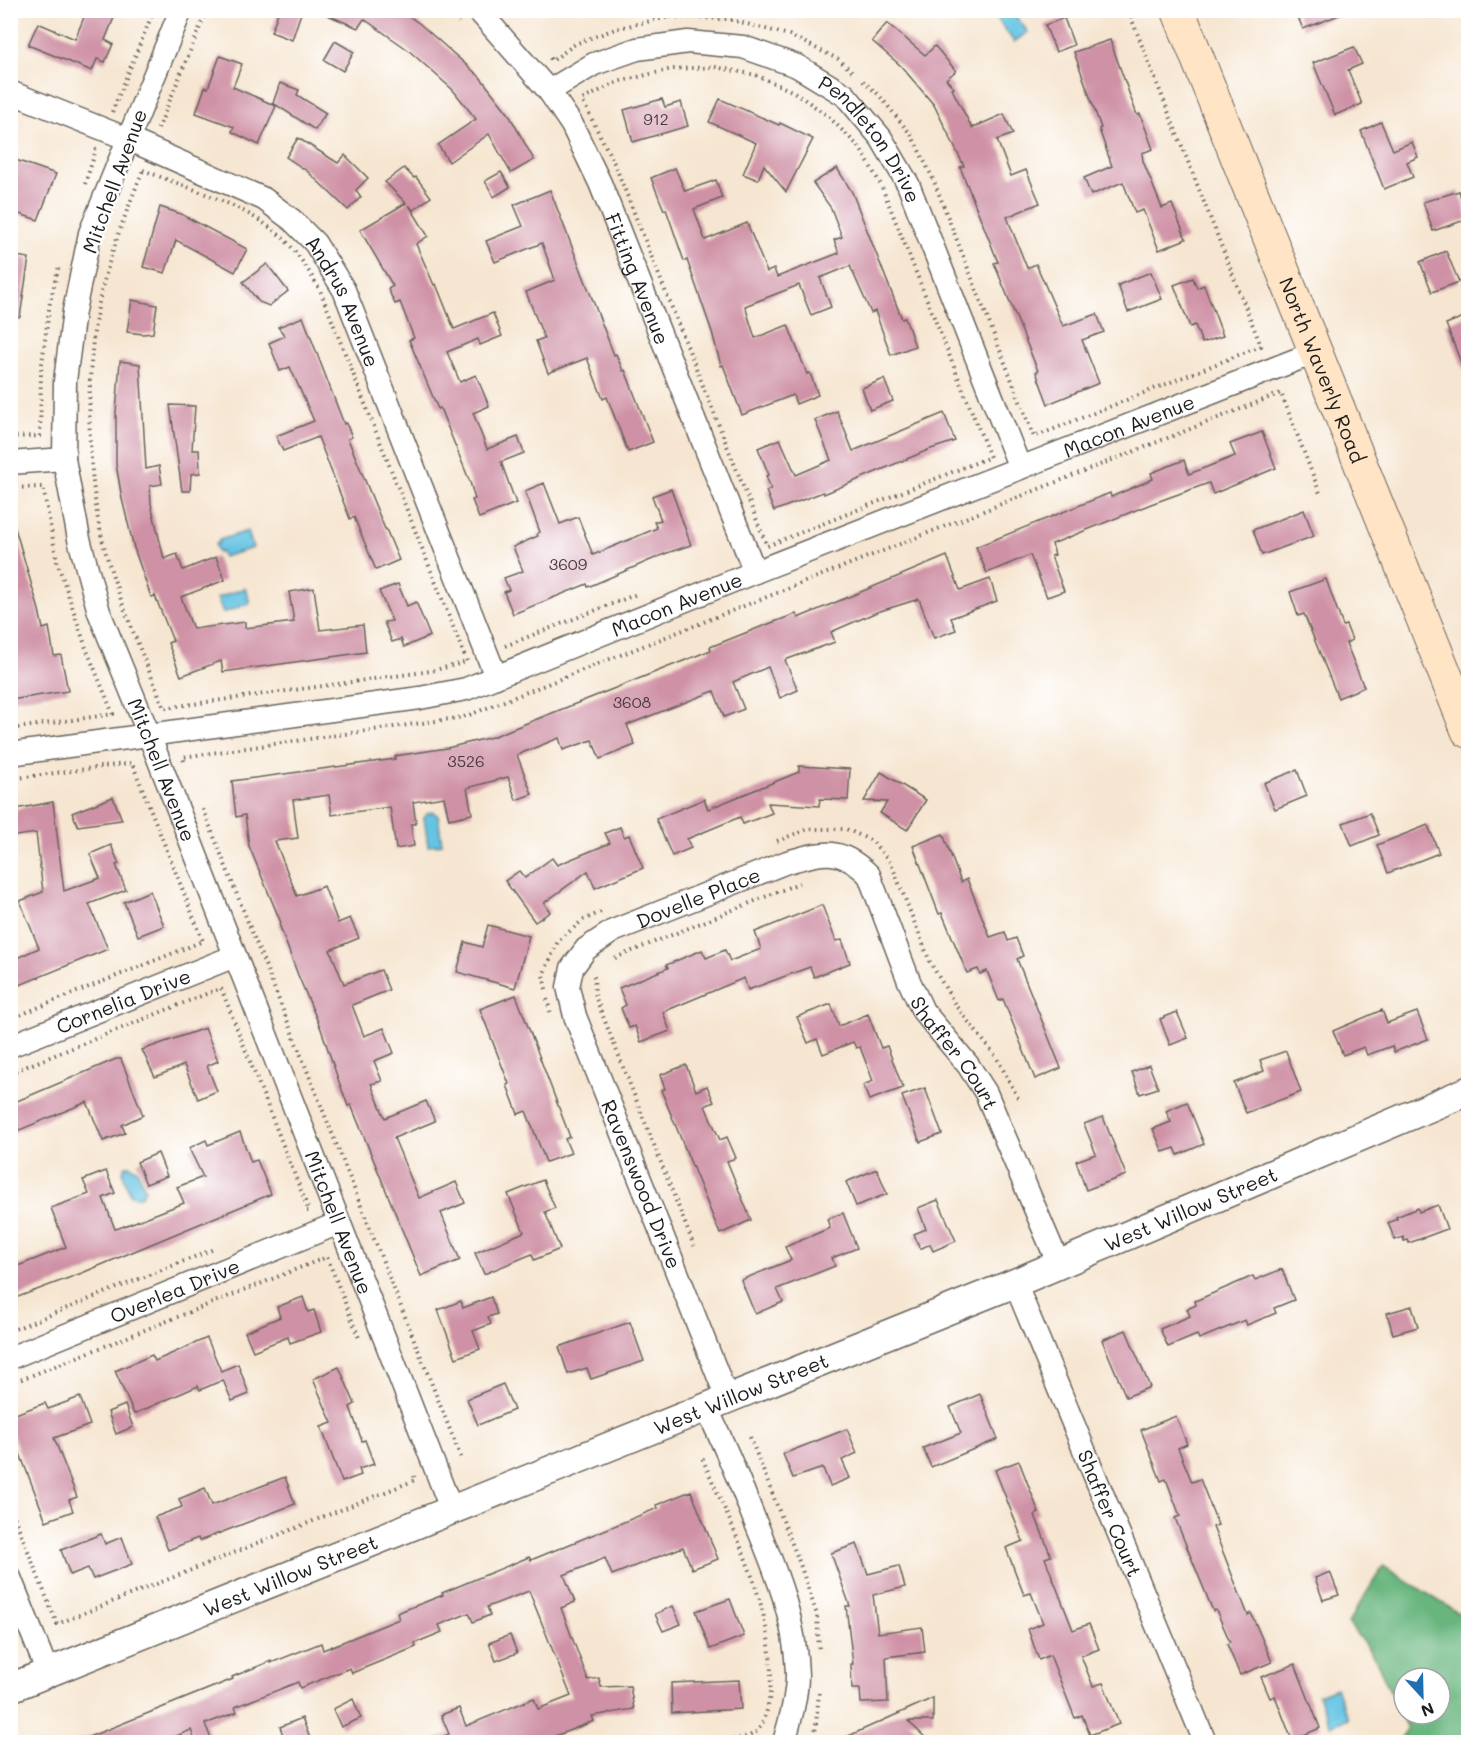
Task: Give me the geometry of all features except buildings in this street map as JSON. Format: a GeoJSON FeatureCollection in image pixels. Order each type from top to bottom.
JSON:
{"type":"FeatureCollection","features":[{"type":"Feature","properties":{"kind":"main road","name":"North Waverly Road"},"geometry":{"type":"LineString","coordinates":[[1178,10],[1468,731]]}},
{"type":"Feature","properties":{"kind":"street","name":"Mitchell Avenue"},"geometry":{"type":"LineString","coordinates":[[181,10],[90,233],[74,311],[65,381],[64,459],[79,539],[99,612],[452,1511]]}},
{"type":"Feature","properties":{"kind":"street","name":"Fitting Avenue"},"geometry":{"type":"LineString","coordinates":[[471,19],[549,91],[572,124],[600,183],[755,572]]}},
{"type":"Feature","properties":{"kind":"street","name":"Pendleton Drive"},"geometry":{"type":"LineString","coordinates":[[549,91],[594,64],[637,49],[688,42],[743,47],[797,66],[845,95],[881,138],[908,184],[1020,468]]}},
{"type":"Feature","properties":{"kind":"street","name":"Andrus Avenue"},"geometry":{"type":"LineString","coordinates":[[10,92],[128,139],[264,199],[292,220],[315,243],[344,290],[496,677]]}},
{"type":"Feature","properties":{"kind":"street","name":"Macon Avenue"},"geometry":{"type":"LineString","coordinates":[[10,754],[420,698],[466,689],[755,572],[1316,352]]}},
{"type":"Feature","properties":{"kind":"street"},"geometry":{"type":"LineString","coordinates":[[10,463],[64,459]]}},
{"type":"Feature","properties":{"kind":"street","name":"Dovelle Place"},"geometry":{"type":"LineString","coordinates":[[572,968],[586,949],[613,932],[787,862],[813,855],[838,853]]}},
{"type":"Feature","properties":{"kind":"street","name":"Shaffer Court"},"geometry":{"type":"LineString","coordinates":[[838,853],[856,863],[868,875],[909,981],[924,1011],[968,1065],[986,1093],[1059,1265]]}},
{"type":"Feature","properties":{"kind":"street","name":"Cornelia Drive"},"geometry":{"type":"LineString","coordinates":[[10,1046],[235,956]]}},
{"type":"Feature","properties":{"kind":"street","name":"Ravenswood Drive"},"geometry":{"type":"LineString","coordinates":[[572,968],[568,987],[575,1016],[717,1403],[725,1445],[781,1583],[793,1630],[797,1677],[792,1713],[784,1743]]}},
{"type":"Feature","properties":{"kind":"street","name":"West Willow Street"},"geometry":{"type":"LineString","coordinates":[[10,1688],[1059,1265],[1468,1091]]}},
{"type":"Feature","properties":{"kind":"street","name":"Overlea Drive"},"geometry":{"type":"LineString","coordinates":[[10,1358],[339,1223]]}},
{"type":"Feature","properties":{"kind":"street","name":"Shaffer Court"},"geometry":{"type":"LineString","coordinates":[[1015,1283],[1205,1743]]}},
{"type":"Feature","properties":{"kind":"street"},"geometry":{"type":"LineString","coordinates":[[10,1578],[48,1673]]}},
{"type":"Feature","properties":{"kind":"path"},"geometry":{"type":"LineString","coordinates":[[113,112],[154,10]]}},
{"type":"Feature","properties":{"kind":"path"},"geometry":{"type":"LineString","coordinates":[[445,10],[471,19]]}},
{"type":"Feature","properties":{"kind":"path"},"geometry":{"type":"LineString","coordinates":[[546,53],[552,61],[575,44],[618,28],[670,17],[728,19],[789,35],[838,59],[879,95],[912,136],[933,179],[1034,437],[1261,346],[1128,10]]}},
{"type":"Feature","properties":{"kind":"path"},"geometry":{"type":"LineString","coordinates":[[715,68],[756,75],[794,92],[828,116],[860,148],[881,185],[990,457],[767,546],[615,165],[582,100],[617,82],[672,69],[715,68]]}},
{"type":"Feature","properties":{"kind":"path"},"geometry":{"type":"LineString","coordinates":[[81,195],[96,150],[85,146]]}},
{"type":"Feature","properties":{"kind":"path"},"geometry":{"type":"LineString","coordinates":[[143,170],[243,210],[277,233],[303,263],[320,290],[467,662],[431,671],[164,708],[127,615],[98,515],[92,460],[89,395],[95,330],[109,267],[127,209],[143,170]]}},
{"type":"Feature","properties":{"kind":"path"},"geometry":{"type":"LineString","coordinates":[[10,437],[40,436],[41,371],[50,302],[60,262]]}},
{"type":"Feature","properties":{"kind":"path"},"geometry":{"type":"LineString","coordinates":[[187,768],[183,757],[464,717],[1281,393],[1321,496]]}},
{"type":"Feature","properties":{"kind":"path"},"geometry":{"type":"LineString","coordinates":[[10,488],[44,487],[57,561],[86,648],[113,714],[10,729]]}},
{"type":"Feature","properties":{"kind":"path"},"geometry":{"type":"LineString","coordinates":[[10,779],[132,763],[203,941],[10,1019]]}},
{"type":"Feature","properties":{"kind":"path"},"geometry":{"type":"LineString","coordinates":[[200,801],[462,1461]]}},
{"type":"Feature","properties":{"kind":"path"},"geometry":{"type":"LineString","coordinates":[[776,842],[808,829],[846,829],[872,841],[891,863],[930,962],[956,1006],[997,1058],[1018,1098]]}},
{"type":"Feature","properties":{"kind":"path"},"geometry":{"type":"LineString","coordinates":[[615,958],[803,881]]}},
{"type":"Feature","properties":{"kind":"path"},"geometry":{"type":"LineString","coordinates":[[553,1019],[543,975],[558,941],[582,920],[604,911]]}},
{"type":"Feature","properties":{"kind":"path"},"geometry":{"type":"LineString","coordinates":[[598,970],[593,977],[596,996],[694,1246]]}},
{"type":"Feature","properties":{"kind":"path"},"geometry":{"type":"LineString","coordinates":[[10,1073],[220,988],[309,1211],[298,1215]]}},
{"type":"Feature","properties":{"kind":"path"},"geometry":{"type":"LineString","coordinates":[[10,1331],[220,1246]]}},
{"type":"Feature","properties":{"kind":"path"},"geometry":{"type":"LineString","coordinates":[[10,1384],[327,1257],[362,1346]]}},
{"type":"Feature","properties":{"kind":"path"},"geometry":{"type":"LineString","coordinates":[[631,1743],[680,1737],[736,1740],[757,1731],[768,1709],[772,1667],[766,1621],[756,1588],[701,1455]]}},
{"type":"Feature","properties":{"kind":"path"},"geometry":{"type":"LineString","coordinates":[[10,1506],[57,1624],[416,1480],[411,1468]]}},
{"type":"Feature","properties":{"kind":"green space"},"geometry":{"type":"Polygon","coordinates":[[[1383,1566],[1468,1619],[1468,1742],[1398,1742],[1407,1729],[1406,1726],[1452,1726],[1452,1666],[1392,1666],[1392,1696],[1375,1658],[1348,1623],[1383,1566]]]}},
{"type":"Feature","properties":{"kind":"water"},"geometry":{"type":"Polygon","coordinates":[[[998,11],[1012,11],[1028,32],[1014,42],[994,14],[998,11]]]}},
{"type":"Feature","properties":{"kind":"water"},"geometry":{"type":"Polygon","coordinates":[[[248,531],[253,548],[223,557],[221,552],[218,553],[215,544],[219,543],[219,540],[248,531]]]}},
{"type":"Feature","properties":{"kind":"water"},"geometry":{"type":"Polygon","coordinates":[[[245,588],[250,603],[223,613],[217,598],[245,588]]]}},
{"type":"Feature","properties":{"kind":"water"},"geometry":{"type":"Polygon","coordinates":[[[434,812],[438,816],[442,844],[428,846],[424,817],[434,812]]]}},
{"type":"Feature","properties":{"kind":"water"},"geometry":{"type":"Polygon","coordinates":[[[129,1165],[137,1169],[145,1189],[142,1195],[136,1197],[130,1194],[123,1174],[124,1167],[129,1165]]]}},
{"type":"Feature","properties":{"kind":"water"},"geometry":{"type":"Polygon","coordinates":[[[1336,1688],[1348,1719],[1330,1726],[1318,1695],[1336,1688]]]}}]}
